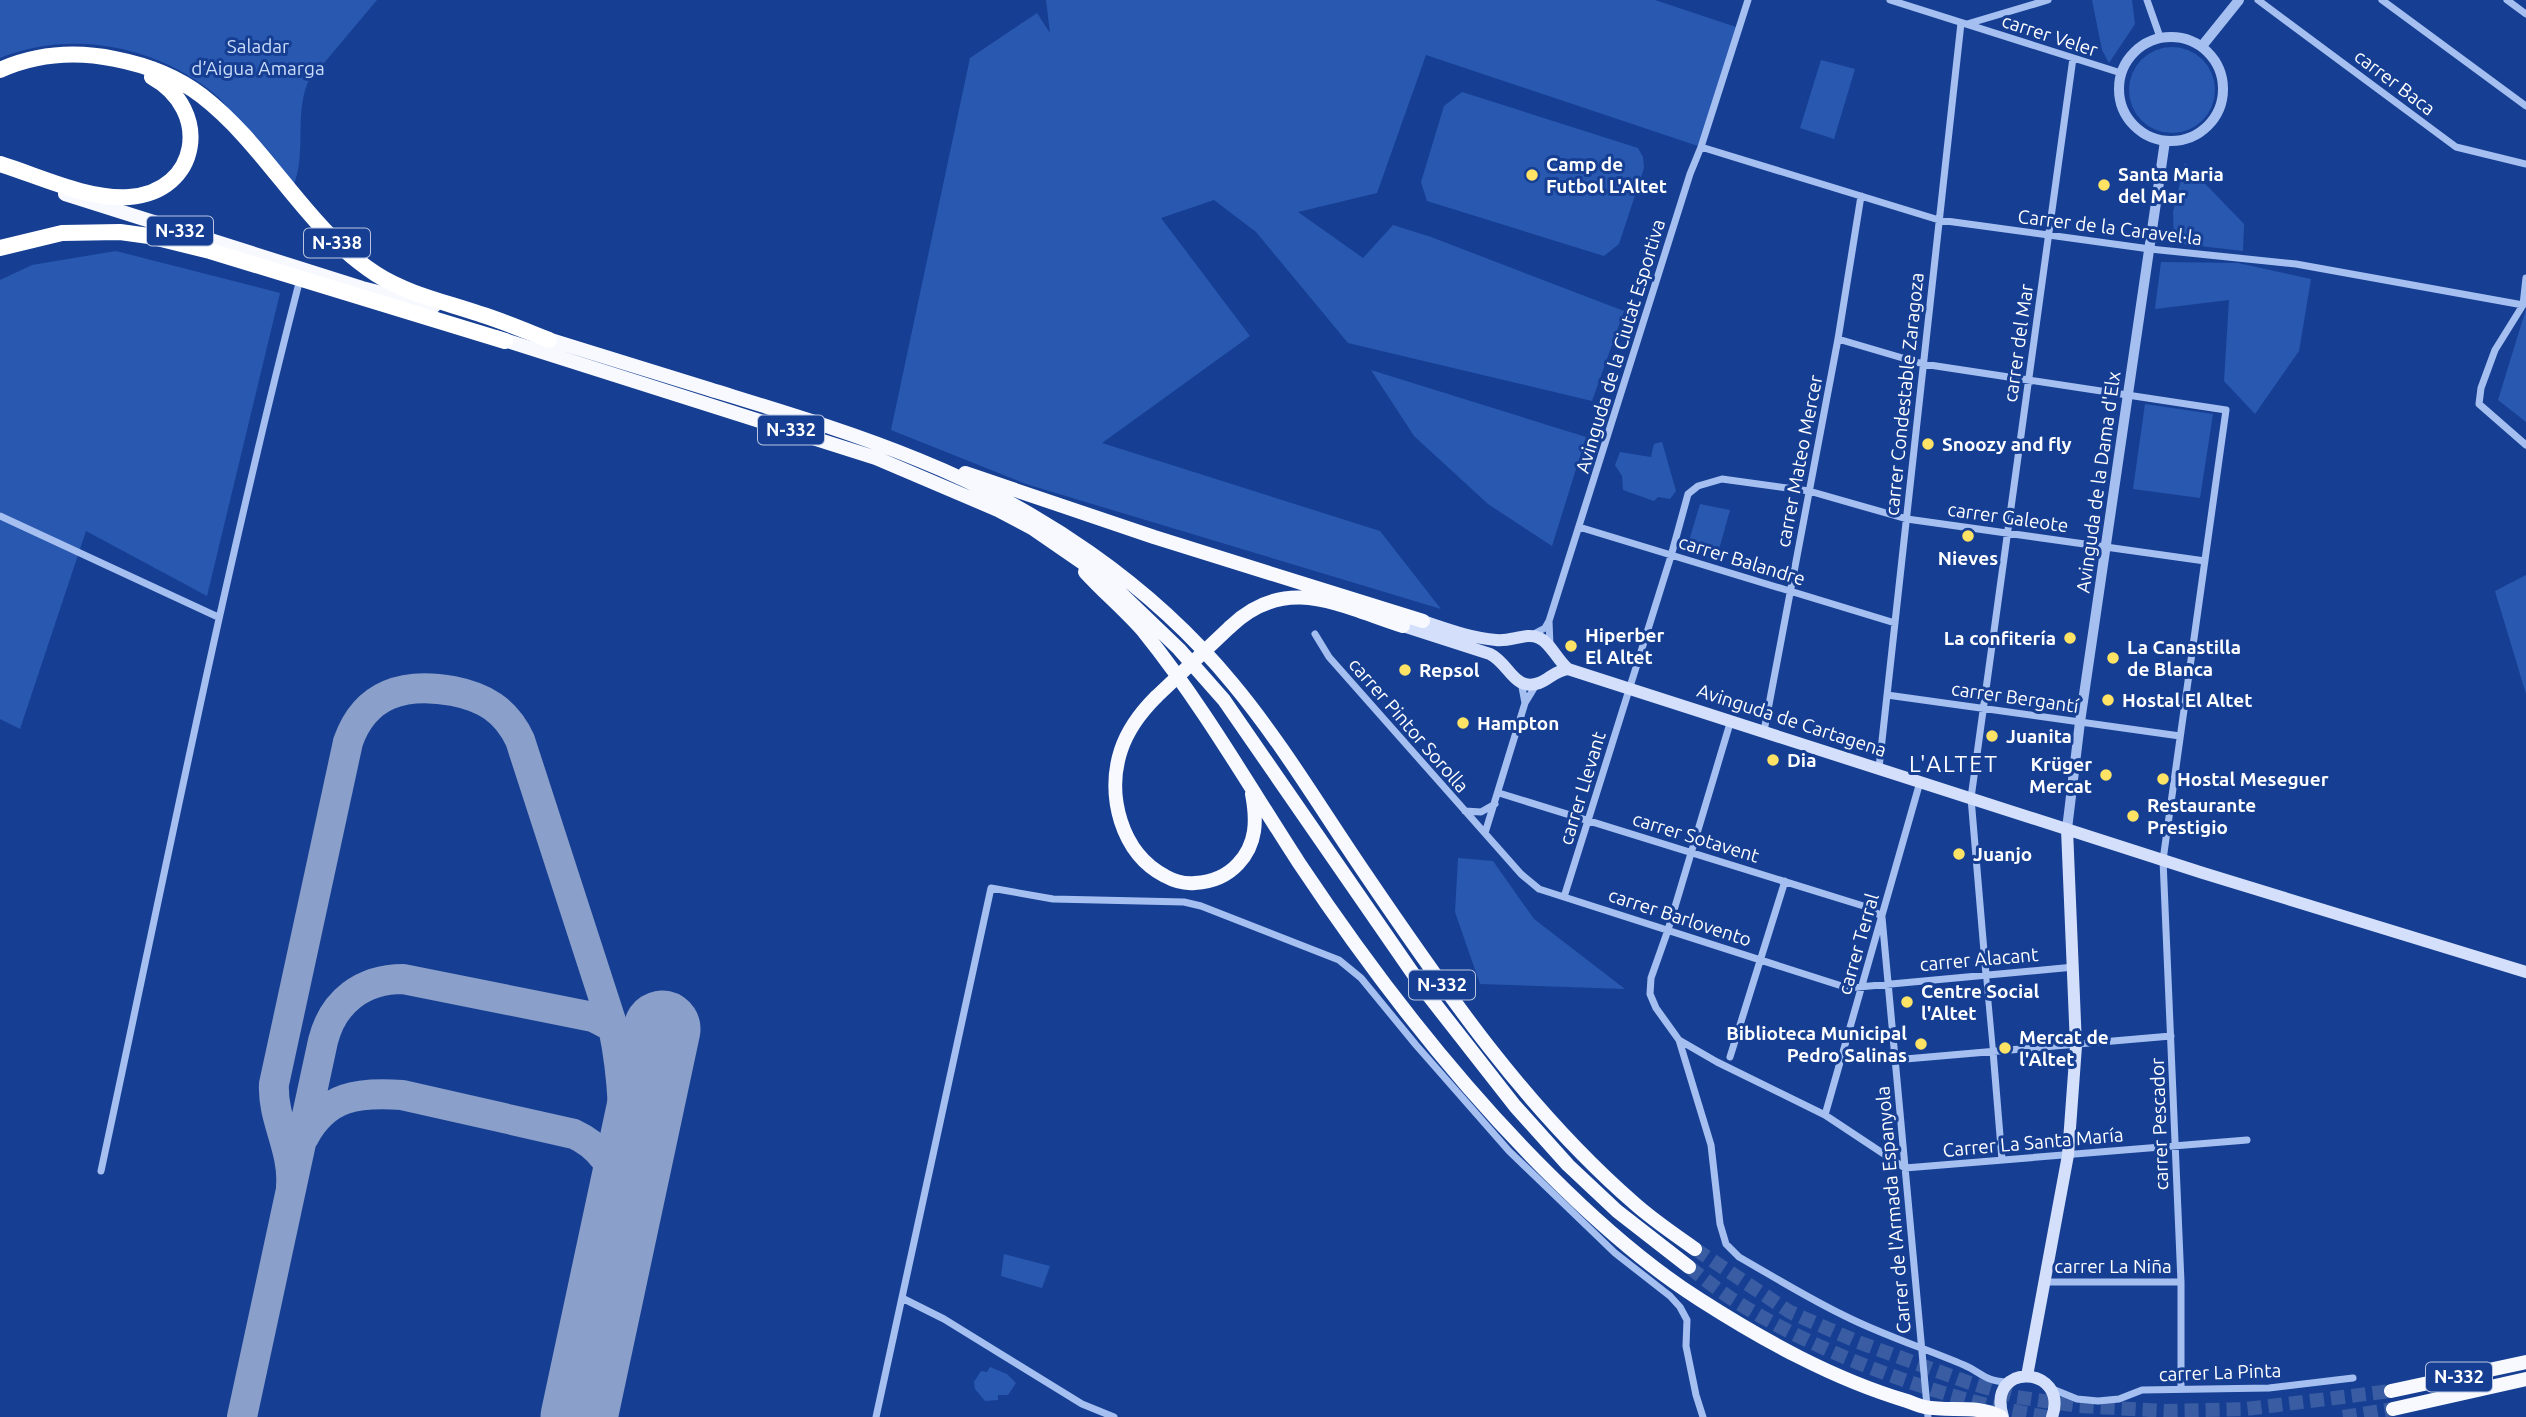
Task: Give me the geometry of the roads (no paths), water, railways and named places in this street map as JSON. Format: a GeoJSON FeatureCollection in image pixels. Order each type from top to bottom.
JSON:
{"type":"FeatureCollection","features":[{"type":"Feature","properties":{"kind":"highway","name":"N-338"},"geometry":{"type":"LineString","coordinates":[[0,70],[35,59],[86,55],[138,64],[172,77],[201,94],[215,107],[313,218],[338,244],[375,274],[404,289],[550,340]]}},
{"type":"Feature","properties":{"kind":"highway"},"geometry":{"type":"LineString","coordinates":[[0,78],[45,64],[69,62],[104,64],[136,71],[169,87],[184,106],[189,118],[191,141],[184,164],[166,186],[145,195],[116,198],[51,181],[0,163]]}},
{"type":"Feature","properties":{"kind":"highway","name":"N-332"},"geometry":{"type":"LineString","coordinates":[[0,170],[69,195],[362,288],[550,340],[802,417],[922,461],[1012,504],[1070,538],[1127,580],[1233,683],[1276,741],[1436,977],[1524,1092],[1570,1142],[1618,1188],[1695,1249]]}},
{"type":"Feature","properties":{"kind":"highway","name":"N-338"},"geometry":{"type":"LineString","coordinates":[[0,248],[62,233],[120,232],[179,242],[324,285]]}},
{"type":"Feature","properties":{"kind":"highway","name":"N-332"},"geometry":{"type":"LineString","coordinates":[[324,285],[877,458],[998,510],[1065,550],[1106,579],[1146,616],[1224,700],[1425,991],[1515,1106],[1568,1165],[1617,1211],[1689,1267]]}},
{"type":"Feature","properties":{"kind":"highway","name":"N-332"},"geometry":{"type":"LineString","coordinates":[[362,288],[505,341]]}},
{"type":"Feature","properties":{"kind":"highway"},"geometry":{"type":"LineString","coordinates":[[922,461],[989,480],[1154,537],[1423,621]]}},
{"type":"Feature","properties":{"kind":"highway"},"geometry":{"type":"LineString","coordinates":[[1065,550],[1144,632],[1186,690],[1363,955],[1419,1028],[1519,1144],[1572,1197],[1668,1278],[1773,1343],[1928,1412],[1976,1408],[2002,1417]]}},
{"type":"Feature","properties":{"kind":"highway"},"geometry":{"type":"LineString","coordinates":[[1251,789],[1255,808],[1255,832],[1242,860],[1230,872],[1208,882],[1189,884],[1172,880],[1145,863],[1137,854],[1122,825],[1115,780],[1125,741],[1142,711],[1245,613],[1256,606],[1269,600],[1292,597],[1328,602],[1403,626]]}},
{"type":"Feature","properties":{"kind":"highway","name":"N-332"},"geometry":{"type":"LineString","coordinates":[[2391,1391],[2526,1362]]}},
{"type":"Feature","properties":{"kind":"highway","name":"N-332"},"geometry":{"type":"LineString","coordinates":[[2393,1409],[2526,1379]]}},
{"type":"Feature","properties":{"kind":"main road"},"geometry":{"type":"LineString","coordinates":[[1403,626],[1495,657],[1524,684],[1537,684],[1550,674],[1568,669],[1542,639],[1500,641],[1478,638],[1423,621]]}},
{"type":"Feature","properties":{"kind":"main road"},"geometry":{"type":"LineString","coordinates":[[1507,667],[1508,651],[1524,638]]}},
{"type":"Feature","properties":{"kind":"main road"},"geometry":{"type":"LineString","coordinates":[[1550,674],[1552,651]]}},
{"type":"Feature","properties":{"kind":"main road","name":"Avinguda de Cartagena"},"geometry":{"type":"LineString","coordinates":[[1568,669],[2203,873],[2526,972]]}},
{"type":"Feature","properties":{"kind":"main road"},"geometry":{"type":"LineString","coordinates":[[2027,1376],[2068,1155],[2076,1046],[2067,829]]}},
{"type":"Feature","properties":{"kind":"main road"},"geometry":{"type":"LineString","coordinates":[[2002,1417],[2002,1393],[2008,1382],[2027,1376],[2041,1380],[2049,1388],[2054,1396],[2055,1416]]}},
{"type":"Feature","properties":{"kind":"street","name":"Avinguda de la Ciutat Esportiva"},"geometry":{"type":"LineString","coordinates":[[1549,621],[1686,186],[1702,146],[1748,0]]}},
{"type":"Feature","properties":{"kind":"street","name":"carrer Veler"},"geometry":{"type":"LineString","coordinates":[[1890,0],[2121,73]]}},
{"type":"Feature","properties":{"kind":"street"},"geometry":{"type":"LineString","coordinates":[[1964,23],[2048,0]]}},
{"type":"Feature","properties":{"kind":"street"},"geometry":{"type":"LineString","coordinates":[[2147,0],[2160,37]]}},
{"type":"Feature","properties":{"kind":"street"},"geometry":{"type":"LineString","coordinates":[[2202,47],[2239,0]]}},
{"type":"Feature","properties":{"kind":"street","name":"carrer Baca"},"geometry":{"type":"LineString","coordinates":[[2258,0],[2456,147],[2526,163]]}},
{"type":"Feature","properties":{"kind":"street"},"geometry":{"type":"LineString","coordinates":[[2382,0],[2526,106]]}},
{"type":"Feature","properties":{"kind":"street"},"geometry":{"type":"LineString","coordinates":[[2507,0],[2526,14]]}},
{"type":"Feature","properties":{"kind":"street","name":"carrer Condestable Zaragoza"},"geometry":{"type":"LineString","coordinates":[[1879,768],[1939,220],[1964,23]]}},
{"type":"Feature","properties":{"kind":"street"},"geometry":{"type":"LineString","coordinates":[[2160,37],[2181,37],[2202,47],[2213,58],[2220,72],[2222,96],[2218,111],[2209,125],[2196,135],[2181,140],[2165,141],[2142,133],[2129,121],[2119,98],[2121,73],[2135,50],[2160,37]]}},
{"type":"Feature","properties":{"kind":"street","name":"carrer del Mar"},"geometry":{"type":"LineString","coordinates":[[1986,975],[1971,798],[2073,58]]}},
{"type":"Feature","properties":{"kind":"street","name":"Avinguda de la Dama d'Elx"},"geometry":{"type":"LineString","coordinates":[[2067,829],[2080,722],[2165,141]]}},
{"type":"Feature","properties":{"kind":"street","name":"Carrer de la Caravel·la"},"geometry":{"type":"LineString","coordinates":[[1702,146],[1939,220],[2150,249],[2296,264],[2523,306]]}},
{"type":"Feature","properties":{"kind":"street","name":"carrer Mateo Mercer"},"geometry":{"type":"LineString","coordinates":[[1763,731],[1838,339],[1861,196]]}},
{"type":"Feature","properties":{"kind":"street"},"geometry":{"type":"LineString","coordinates":[[101,1171],[218,617],[262,426],[300,278]]}},
{"type":"Feature","properties":{"kind":"street"},"geometry":{"type":"LineString","coordinates":[[2526,278],[2523,306],[2495,350],[2481,388],[2479,404],[2526,445]]}},
{"type":"Feature","properties":{"kind":"street"},"geometry":{"type":"LineString","coordinates":[[1838,339],[1923,363],[2129,395]]}},
{"type":"Feature","properties":{"kind":"street","name":"carrer Pescador"},"geometry":{"type":"LineString","coordinates":[[2129,395],[2226,410],[2163,860],[2181,1282],[2181,1388]]}},
{"type":"Feature","properties":{"kind":"street","name":"carrer Galeote"},"geometry":{"type":"LineString","coordinates":[[1698,486],[1722,479],[1810,491],[1907,519],[2205,561]]}},
{"type":"Feature","properties":{"kind":"street","name":"carrer Llevant"},"geometry":{"type":"LineString","coordinates":[[1564,897],[1688,494],[1698,486]]}},
{"type":"Feature","properties":{"kind":"street"},"geometry":{"type":"LineString","coordinates":[[0,516],[218,617]]}},
{"type":"Feature","properties":{"kind":"street","name":"carrer Balandre"},"geometry":{"type":"LineString","coordinates":[[1579,527],[1895,623]]}},
{"type":"Feature","properties":{"kind":"street"},"geometry":{"type":"LineString","coordinates":[[1524,638],[1538,634],[1549,621]]}},
{"type":"Feature","properties":{"kind":"street"},"geometry":{"type":"LineString","coordinates":[[1549,621],[1552,651]]}},
{"type":"Feature","properties":{"kind":"street","name":"carrer Pintor Sorolla"},"geometry":{"type":"LineString","coordinates":[[1315,634],[1329,657],[1485,833]]}},
{"type":"Feature","properties":{"kind":"street"},"geometry":{"type":"LineString","coordinates":[[1518,681],[1525,704]]}},
{"type":"Feature","properties":{"kind":"street"},"geometry":{"type":"LineString","coordinates":[[1485,833],[1525,704],[1537,684]]}},
{"type":"Feature","properties":{"kind":"street","name":"carrer Bergantí"},"geometry":{"type":"LineString","coordinates":[[1887,695],[2180,736]]}},
{"type":"Feature","properties":{"kind":"street"},"geometry":{"type":"LineString","coordinates":[[1731,720],[1651,978],[1650,994],[1656,1008],[1679,1040],[1711,1145],[1720,1224],[1726,1244],[1739,1257],[1843,1315],[1966,1366],[1983,1378],[1994,1382],[2008,1382]]}},
{"type":"Feature","properties":{"kind":"street","name":"carrer Terral"},"geometry":{"type":"LineString","coordinates":[[1825,1115],[1920,782]]}},
{"type":"Feature","properties":{"kind":"street","name":"carrer Sotavent"},"geometry":{"type":"LineString","coordinates":[[1499,793],[1870,908],[1882,917]]}},
{"type":"Feature","properties":{"kind":"street"},"geometry":{"type":"LineString","coordinates":[[1465,811],[1481,812],[1495,803]]}},
{"type":"Feature","properties":{"kind":"street","name":"carrer Barlovento"},"geometry":{"type":"LineString","coordinates":[[1485,833],[1529,883],[1539,889],[1848,988],[1887,983]]}},
{"type":"Feature","properties":{"kind":"street"},"geometry":{"type":"LineString","coordinates":[[1730,1057],[1785,881]]}},
{"type":"Feature","properties":{"kind":"street"},"geometry":{"type":"LineString","coordinates":[[876,1417],[990,888],[1053,899],[1193,904],[1339,960],[1361,978],[1462,1099],[1558,1200],[1615,1253],[1680,1307],[1687,1320],[1686,1346],[1703,1417]]}},
{"type":"Feature","properties":{"kind":"street","name":"Carrer de l'Armada Espanyola"},"geometry":{"type":"LineString","coordinates":[[1882,917],[1928,1412]]}},
{"type":"Feature","properties":{"kind":"street","name":"carrer Alacant"},"geometry":{"type":"LineString","coordinates":[[1887,983],[2074,967]]}},
{"type":"Feature","properties":{"kind":"street"},"geometry":{"type":"LineString","coordinates":[[1986,975],[2002,1160]]}},
{"type":"Feature","properties":{"kind":"street"},"geometry":{"type":"LineString","coordinates":[[1894,1060],[2171,1036]]}},
{"type":"Feature","properties":{"kind":"street"},"geometry":{"type":"LineString","coordinates":[[1679,1040],[1717,1062],[1825,1115],[1905,1168]]}},
{"type":"Feature","properties":{"kind":"street","name":"Carrer La Santa María"},"geometry":{"type":"LineString","coordinates":[[1905,1168],[2248,1140]]}},
{"type":"Feature","properties":{"kind":"street","name":"carrer La Niña"},"geometry":{"type":"LineString","coordinates":[[2044,1282],[2181,1282]]}},
{"type":"Feature","properties":{"kind":"street"},"geometry":{"type":"LineString","coordinates":[[902,1297],[944,1319],[1082,1404],[1114,1417]]}},
{"type":"Feature","properties":{"kind":"street","name":"carrer La Pinta"},"geometry":{"type":"LineString","coordinates":[[2049,1388],[2077,1399],[2098,1401],[2119,1399],[2142,1390],[2269,1388],[2353,1378]]}},
{"type":"Feature","properties":{"kind":"tunnel"},"geometry":{"type":"LineString","coordinates":[[1695,1249],[1790,1312],[1858,1342],[1970,1383],[2017,1397],[2079,1406],[2167,1411],[2246,1409],[2391,1391]]}},
{"type":"Feature","properties":{"kind":"tunnel"},"geometry":{"type":"LineString","coordinates":[[1689,1267],[1732,1299],[1766,1319],[1843,1357],[1926,1388],[2009,1410],[2048,1417]]}},
{"type":"Feature","properties":{"kind":"tunnel"},"geometry":{"type":"LineString","coordinates":[[2343,1417],[2393,1409]]}},
{"type":"Feature","properties":{"kind":"place","name":"Camp de Futbol L'Altet"},"geometry":{"type":"Point","coordinates":[1532,175]}},
{"type":"Feature","properties":{"kind":"place","name":"Santa Maria del Mar"},"geometry":{"type":"Point","coordinates":[2104,185]}},
{"type":"Feature","properties":{"kind":"place","name":"Snoozy and fly"},"geometry":{"type":"Point","coordinates":[1928,444]}},
{"type":"Feature","properties":{"kind":"place","name":"Nieves"},"geometry":{"type":"Point","coordinates":[1968,536]}},
{"type":"Feature","properties":{"kind":"place","name":"La confitería"},"geometry":{"type":"Point","coordinates":[2070,638]}},
{"type":"Feature","properties":{"kind":"place","name":"Hiperber El Altet"},"geometry":{"type":"Point","coordinates":[1571,646]}},
{"type":"Feature","properties":{"kind":"place","name":"La Canastilla de Blanca"},"geometry":{"type":"Point","coordinates":[2113,658]}},
{"type":"Feature","properties":{"kind":"place","name":"Repsol"},"geometry":{"type":"Point","coordinates":[1405,670]}},
{"type":"Feature","properties":{"kind":"place","name":"Hostal El Altet"},"geometry":{"type":"Point","coordinates":[2108,700]}},
{"type":"Feature","properties":{"kind":"place","name":"Hampton"},"geometry":{"type":"Point","coordinates":[1463,723]}},
{"type":"Feature","properties":{"kind":"place","name":"Juanita"},"geometry":{"type":"Point","coordinates":[1992,736]}},
{"type":"Feature","properties":{"kind":"place","name":"Dia"},"geometry":{"type":"Point","coordinates":[1773,760]}},
{"type":"Feature","properties":{"kind":"place","name":"Krüger Mercat"},"geometry":{"type":"Point","coordinates":[2106,775]}},
{"type":"Feature","properties":{"kind":"place","name":"Hostal Meseguer"},"geometry":{"type":"Point","coordinates":[2163,779]}},
{"type":"Feature","properties":{"kind":"place","name":"Restaurante Prestigio"},"geometry":{"type":"Point","coordinates":[2133,816]}},
{"type":"Feature","properties":{"kind":"place","name":"Juanjo"},"geometry":{"type":"Point","coordinates":[1959,854]}},
{"type":"Feature","properties":{"kind":"place","name":"Centre Social l'Altet"},"geometry":{"type":"Point","coordinates":[1907,1002]}},
{"type":"Feature","properties":{"kind":"place","name":"Biblioteca Municipal Pedro Salinas"},"geometry":{"type":"Point","coordinates":[1921,1044]}},
{"type":"Feature","properties":{"kind":"place","name":"Mercat de l'Altet"},"geometry":{"type":"Point","coordinates":[2005,1048]}},
{"type":"Feature","properties":{"kind":"district","name":"L'ALTET"},"geometry":{"type":"Point","coordinates":[1954,764]}},
{"type":"Feature","properties":{"kind":"park label","name":"Saladar d’Aigua Amarga"},"geometry":{"type":"Point","coordinates":[258,57]}}]}
